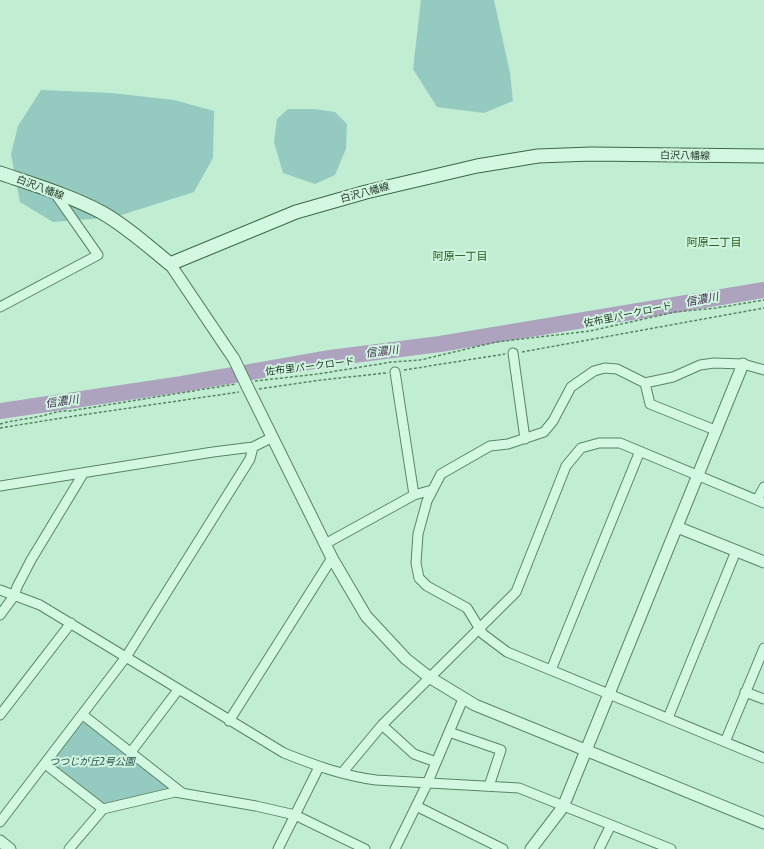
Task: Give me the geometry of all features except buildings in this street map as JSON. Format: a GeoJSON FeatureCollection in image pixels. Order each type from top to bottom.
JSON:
{"type":"FeatureCollection","features":[{"type":"Feature","properties":{"kind":"main road","name":"白沢八幡線"},"geometry":{"type":"LineString","coordinates":[[0,173],[54,192],[101,212],[136,236],[170,264],[296,212],[366,192],[477,166],[538,156],[764,156]]}},
{"type":"Feature","properties":{"kind":"street"},"geometry":{"type":"LineString","coordinates":[[0,307],[98,255],[54,192]]}},
{"type":"Feature","properties":{"kind":"street"},"geometry":{"type":"LineString","coordinates":[[170,264],[234,359],[271,438],[332,558],[366,616],[406,659],[429,677],[463,699],[586,751],[764,822]]}},
{"type":"Feature","properties":{"kind":"street"},"geometry":{"type":"LineString","coordinates":[[513,353],[524,439]]}},
{"type":"Feature","properties":{"kind":"street"},"geometry":{"type":"LineString","coordinates":[[764,370],[743,364],[714,363],[700,365],[673,377],[645,383],[617,369],[605,368],[594,371],[571,387],[553,420],[544,432],[508,444],[490,446],[441,474],[426,501],[418,534],[416,563],[419,578],[427,586],[467,608],[480,628],[482,634],[507,652],[764,758]]}},
{"type":"Feature","properties":{"kind":"street"},"geometry":{"type":"LineString","coordinates":[[531,849],[563,807],[743,364]]}},
{"type":"Feature","properties":{"kind":"street"},"geometry":{"type":"LineString","coordinates":[[395,372],[414,495]]}},
{"type":"Feature","properties":{"kind":"street"},"geometry":{"type":"LineString","coordinates":[[645,383],[650,404],[715,430]]}},
{"type":"Feature","properties":{"kind":"street"},"geometry":{"type":"LineString","coordinates":[[0,486],[253,447],[271,438]]}},
{"type":"Feature","properties":{"kind":"street"},"geometry":{"type":"LineString","coordinates":[[342,773],[382,725],[516,592],[566,466],[581,448],[599,443],[620,443],[761,501],[764,487]]}},
{"type":"Feature","properties":{"kind":"street"},"geometry":{"type":"LineString","coordinates":[[0,822],[126,657],[250,459],[253,447]]}},
{"type":"Feature","properties":{"kind":"street"},"geometry":{"type":"LineString","coordinates":[[551,670],[640,450]]}},
{"type":"Feature","properties":{"kind":"street"},"geometry":{"type":"LineString","coordinates":[[0,615],[14,596],[31,560],[83,474]]}},
{"type":"Feature","properties":{"kind":"street"},"geometry":{"type":"LineString","coordinates":[[325,544],[414,495],[432,490]]}},
{"type":"Feature","properties":{"kind":"street"},"geometry":{"type":"LineString","coordinates":[[677,527],[764,562]]}},
{"type":"Feature","properties":{"kind":"street"},"geometry":{"type":"LineString","coordinates":[[668,718],[736,551]]}},
{"type":"Feature","properties":{"kind":"street"},"geometry":{"type":"LineString","coordinates":[[229,720],[332,558]]}},
{"type":"Feature","properties":{"kind":"street"},"geometry":{"type":"LineString","coordinates":[[0,590],[40,605],[284,753],[319,767],[354,777],[376,780],[519,788],[563,807],[611,825],[660,847],[671,849]]}},
{"type":"Feature","properties":{"kind":"street"},"geometry":{"type":"LineString","coordinates":[[0,715],[71,623]]}},
{"type":"Feature","properties":{"kind":"street"},"geometry":{"type":"LineString","coordinates":[[725,742],[764,648]]}},
{"type":"Feature","properties":{"kind":"street"},"geometry":{"type":"LineString","coordinates":[[131,752],[178,690]]}},
{"type":"Feature","properties":{"kind":"street"},"geometry":{"type":"LineString","coordinates":[[745,692],[764,699]]}},
{"type":"Feature","properties":{"kind":"street"},"geometry":{"type":"LineString","coordinates":[[395,849],[427,784],[463,699]]}},
{"type":"Feature","properties":{"kind":"street"},"geometry":{"type":"LineString","coordinates":[[83,715],[181,792]]}},
{"type":"Feature","properties":{"kind":"street"},"geometry":{"type":"LineString","coordinates":[[382,725],[414,754],[436,762]]}},
{"type":"Feature","properties":{"kind":"street"},"geometry":{"type":"LineString","coordinates":[[448,732],[501,750],[489,786]]}},
{"type":"Feature","properties":{"kind":"street"},"geometry":{"type":"LineString","coordinates":[[45,764],[104,809]]}},
{"type":"Feature","properties":{"kind":"street"},"geometry":{"type":"LineString","coordinates":[[278,849],[319,767]]}},
{"type":"Feature","properties":{"kind":"street"},"geometry":{"type":"LineString","coordinates":[[69,849],[104,809],[181,792],[295,815],[365,849]]}},
{"type":"Feature","properties":{"kind":"street"},"geometry":{"type":"LineString","coordinates":[[416,806],[503,849]]}},
{"type":"Feature","properties":{"kind":"street"},"geometry":{"type":"LineString","coordinates":[[599,849],[611,825]]}},
{"type":"Feature","properties":{"kind":"street"},"geometry":{"type":"LineString","coordinates":[[0,841],[10,849]]}},
{"type":"Feature","properties":{"kind":"path","name":"佐布里パークロード"},"geometry":{"type":"LineString","coordinates":[[0,424],[42,416],[49,413],[246,386],[392,362],[420,360],[496,342],[590,331],[675,312],[716,308],[764,300]]}},
{"type":"Feature","properties":{"kind":"path"},"geometry":{"type":"LineString","coordinates":[[0,428],[246,386],[395,372],[513,353],[764,308]]}},
{"type":"Feature","properties":{"kind":"green space"},"geometry":{"type":"Polygon","coordinates":[[[421,0],[494,0],[510,73],[513,101],[484,113],[437,107],[413,69],[421,0]]]}},
{"type":"Feature","properties":{"kind":"green space"},"geometry":{"type":"Polygon","coordinates":[[[41,90],[112,93],[174,100],[214,111],[213,158],[194,192],[115,217],[53,222],[20,202],[11,154],[18,126],[41,90]]]}},
{"type":"Feature","properties":{"kind":"green space"},"geometry":{"type":"Polygon","coordinates":[[[288,109],[314,109],[335,112],[347,124],[346,149],[335,175],[315,184],[283,173],[274,142],[277,119],[288,109]]]}},
{"type":"Feature","properties":{"kind":"green space","name":"つつじが丘2号公園"},"geometry":{"type":"Polygon","coordinates":[[[81,723],[85,723],[168,786],[167,789],[108,804],[100,803],[52,766],[51,762],[81,723]]]}},
{"type":"Feature","properties":{"kind":"waterway","name":"信濃川"},"geometry":{"type":"LineString","coordinates":[[0,411],[182,384],[330,358],[440,344],[764,290]]}},
{"type":"Feature","properties":{"kind":"district","name":"阿原二丁目"},"geometry":{"type":"Point","coordinates":[714,243]}},
{"type":"Feature","properties":{"kind":"district","name":"阿原一丁目"},"geometry":{"type":"Point","coordinates":[460,257]}}]}
